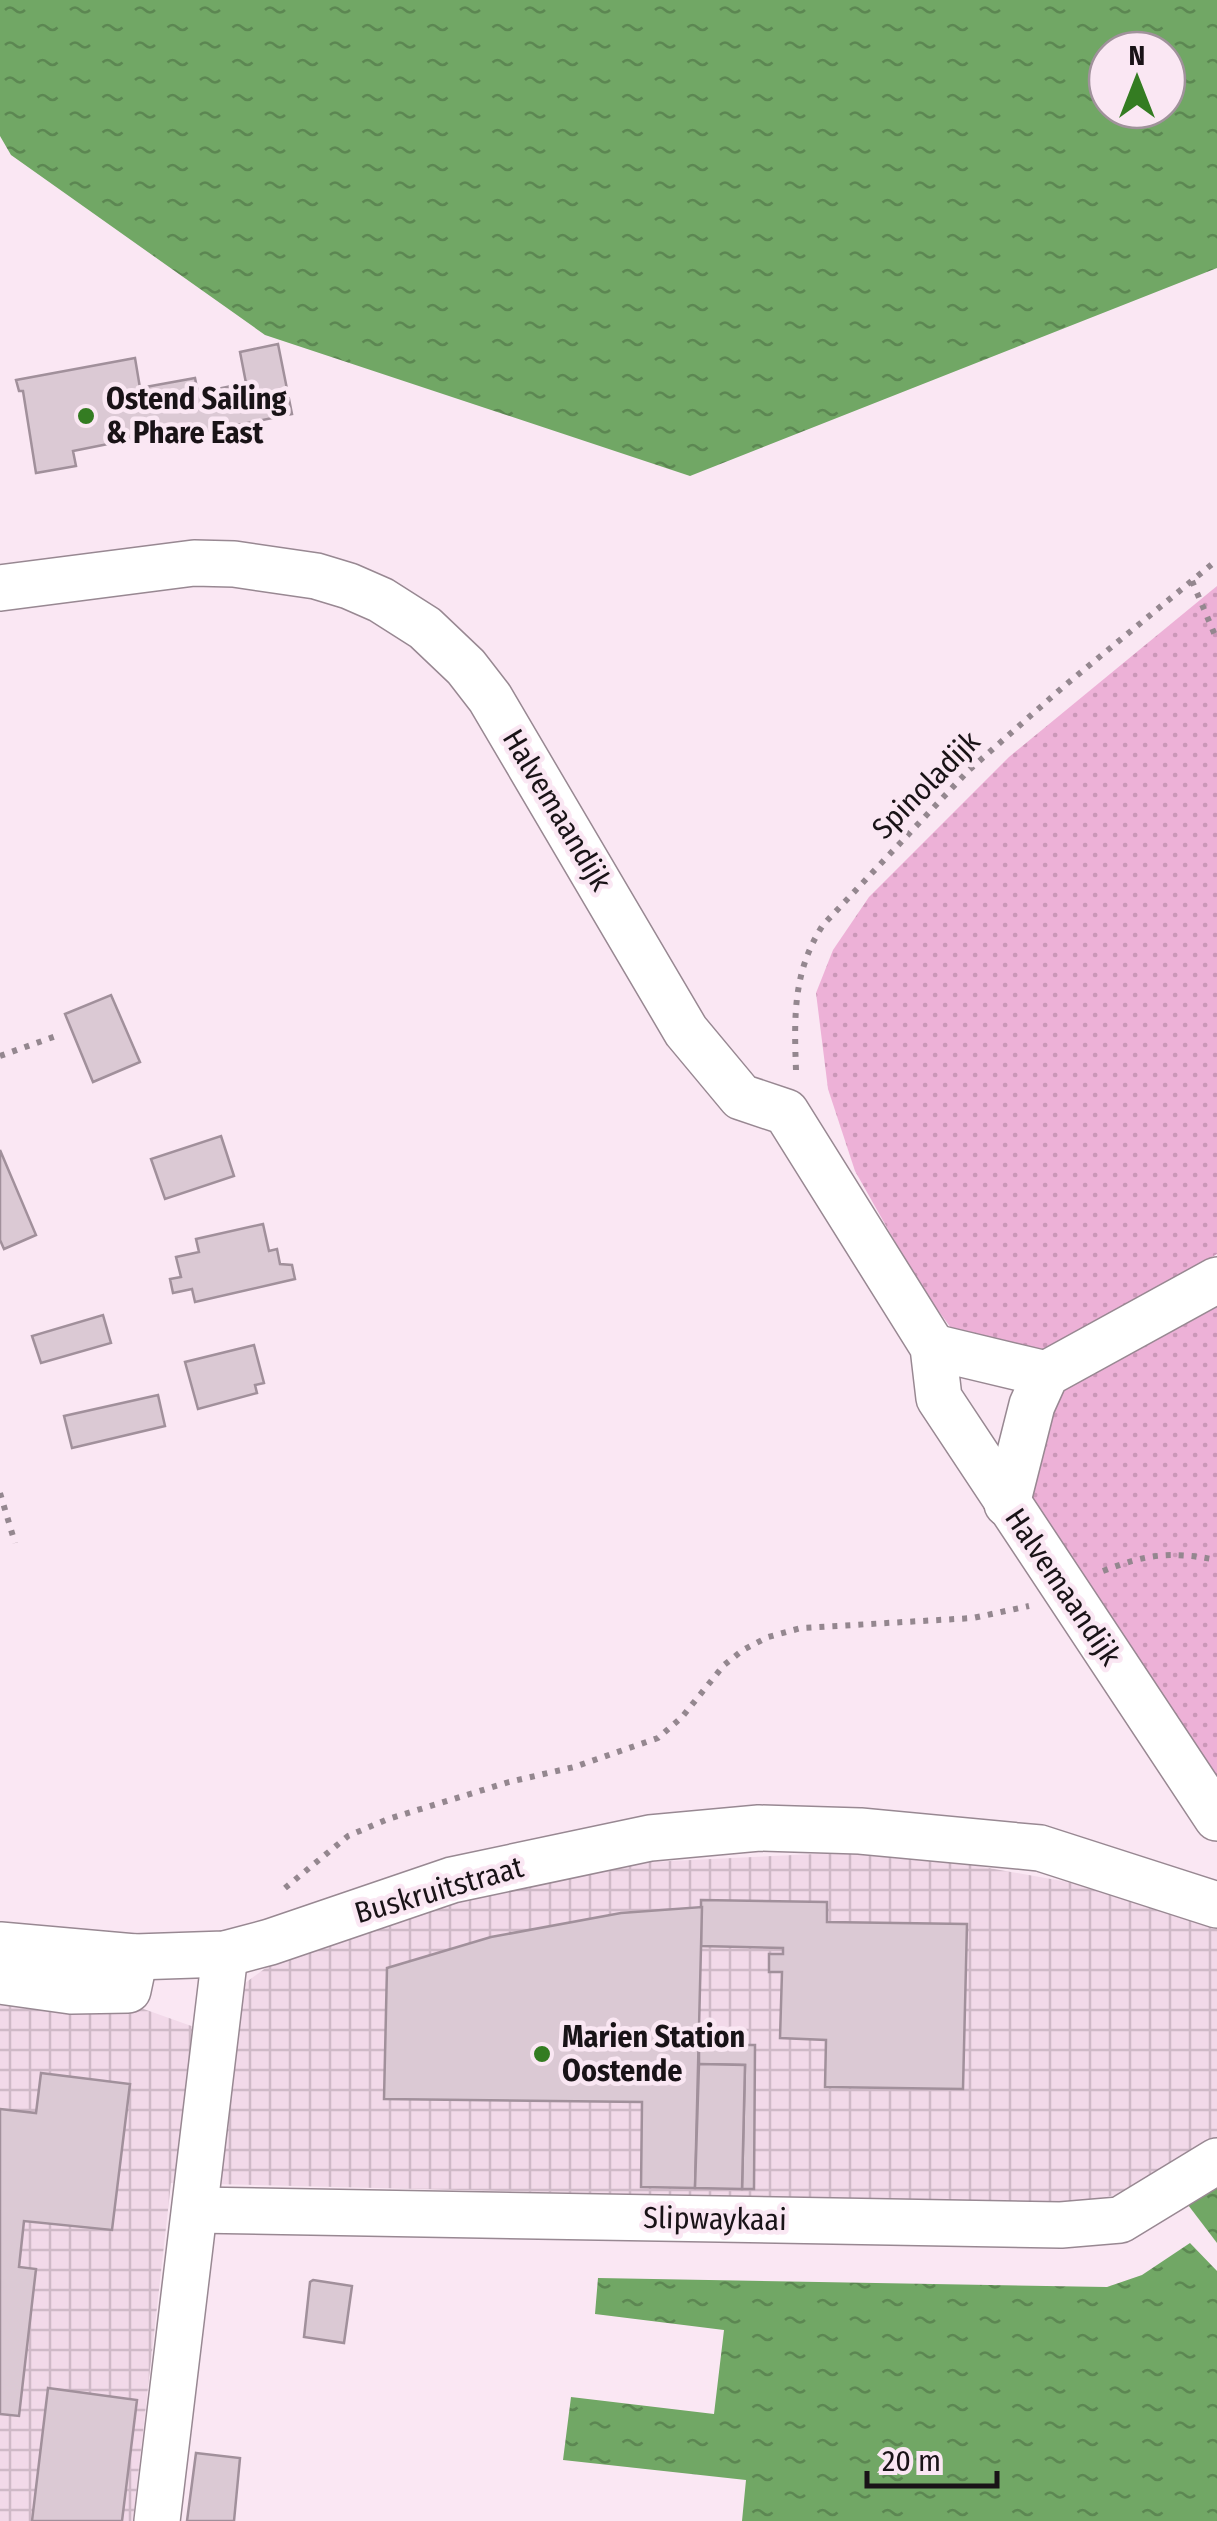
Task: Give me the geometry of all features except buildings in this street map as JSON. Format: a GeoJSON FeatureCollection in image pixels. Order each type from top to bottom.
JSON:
{"type":"FeatureCollection","features":[{"type":"Feature","properties":{"kind":"street","name":"Halvemaandijk"},"geometry":{"type":"LineString","coordinates":[[0,588],[194,563],[234,564],[316,576],[365,593],[408,616],[454,655],[490,698],[686,1031],[740,1096],[786,1112],[933,1348],[940,1398],[1217,1818]]}},
{"type":"Feature","properties":{"kind":"street"},"geometry":{"type":"LineString","coordinates":[[1007,1504],[1032,1406],[1046,1374],[1217,1280]]}},
{"type":"Feature","properties":{"kind":"street"},"geometry":{"type":"LineString","coordinates":[[933,1348],[1046,1374]]}},
{"type":"Feature","properties":{"kind":"street","name":"Buskruitstraat"},"geometry":{"type":"LineString","coordinates":[[0,1945],[134,1957],[224,1954],[452,1880],[650,1838],[759,1828],[860,1831],[1040,1848],[1217,1905]]}},
{"type":"Feature","properties":{"kind":"street"},"geometry":{"type":"LineString","coordinates":[[157,2521],[224,1954]]}},
{"type":"Feature","properties":{"kind":"street"},"geometry":{"type":"LineString","coordinates":[[0,1981],[71,1991],[128,1990],[134,1957]]}},
{"type":"Feature","properties":{"kind":"street","name":"Slipwaykaai"},"geometry":{"type":"LineString","coordinates":[[195,2210],[1062,2226],[1120,2220],[1217,2161]]}},
{"type":"Feature","properties":{"kind":"path","name":"Spinoladijk"},"geometry":{"type":"LineString","coordinates":[[786,1112],[796,1073],[797,981],[808,949],[824,925],[968,771],[1063,686],[1217,560]]}},
{"type":"Feature","properties":{"kind":"path"},"geometry":{"type":"LineString","coordinates":[[1192,580],[1217,640]]}},
{"type":"Feature","properties":{"kind":"path"},"geometry":{"type":"LineString","coordinates":[[0,1056],[56,1036]]}},
{"type":"Feature","properties":{"kind":"path"},"geometry":{"type":"LineString","coordinates":[[0,1493],[15,1543]]}},
{"type":"Feature","properties":{"kind":"path"},"geometry":{"type":"LineString","coordinates":[[272,1896],[348,1836],[388,1819],[509,1782],[574,1768],[658,1738],[682,1717],[724,1665],[768,1637],[837,1624],[973,1618],[1016,1610],[1066,1592],[1128,1561],[1176,1552],[1217,1560]]}},
{"type":"Feature","properties":{"kind":"shaded area"},"geometry":{"type":"Polygon","coordinates":[[[1217,586],[1217,1254],[1060,1347],[999,1354],[954,1332],[920,1286],[855,1171],[828,1089],[816,993],[833,950],[869,897],[1009,757],[1217,586]]]}},
{"type":"Feature","properties":{"kind":"shaded area"},"geometry":{"type":"Polygon","coordinates":[[[1217,1307],[1217,1794],[1025,1501],[1056,1395],[1217,1307]]]}},
{"type":"Feature","properties":{"kind":"shaded area"},"geometry":{"type":"Polygon","coordinates":[[[858,1852],[972,1865],[1079,1884],[1217,1926],[1217,2146],[1165,2178],[1116,2195],[1062,2205],[171,2183],[133,2521],[0,2521],[0,1958],[228,2039],[241,1986],[278,1959],[458,1896],[650,1862],[858,1852]]]}},
{"type":"Feature","properties":{"kind":"water"},"geometry":{"type":"Polygon","coordinates":[[[0,0],[1217,0],[1217,268],[690,476],[265,335],[11,155],[0,136],[0,0]]]}},
{"type":"Feature","properties":{"kind":"water"},"geometry":{"type":"Polygon","coordinates":[[[1217,2176],[1217,2243],[1182,2197],[1217,2176]]]}},
{"type":"Feature","properties":{"kind":"water"},"geometry":{"type":"Polygon","coordinates":[[[1190,2243],[1217,2271],[1217,2521],[742,2521],[746,2480],[563,2460],[571,2397],[714,2414],[724,2330],[595,2314],[598,2278],[1107,2287],[1142,2275],[1190,2243]]]}},
{"type":"Feature","properties":{"kind":"place","name":"Ostend Sailing & Phare East"},"geometry":{"type":"Point","coordinates":[86,416]}},
{"type":"Feature","properties":{"kind":"place","name":"Marien Station Oostende"},"geometry":{"type":"Point","coordinates":[542,2054]}}]}
